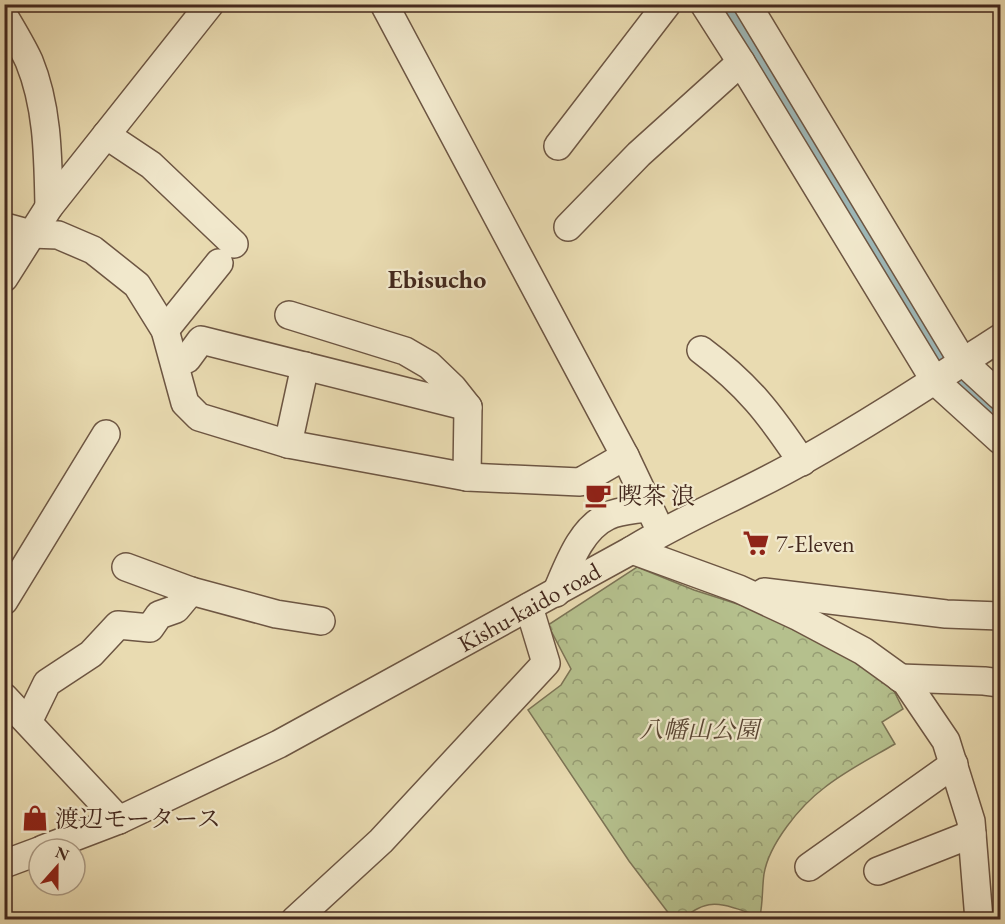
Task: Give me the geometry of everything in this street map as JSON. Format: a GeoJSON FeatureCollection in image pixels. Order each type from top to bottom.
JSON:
{"type":"FeatureCollection","features":[{"type":"Feature","properties":{"kind":"street"},"geometry":{"type":"LineString","coordinates":[[4,278],[50,207],[210,4]]}},
{"type":"Feature","properties":{"kind":"street"},"geometry":{"type":"LineString","coordinates":[[384,4],[625,456],[662,532]]}},
{"type":"Feature","properties":{"kind":"street"},"geometry":{"type":"LineString","coordinates":[[558,146],[667,4]]}},
{"type":"Feature","properties":{"kind":"street"},"geometry":{"type":"LineString","coordinates":[[704,4],[950,371],[1000,440]]}},
{"type":"Feature","properties":{"kind":"street"},"geometry":{"type":"LineString","coordinates":[[747,4],[950,371],[1000,396]]}},
{"type":"Feature","properties":{"kind":"street"},"geometry":{"type":"LineString","coordinates":[[4,16],[29,61],[42,102],[50,207]]}},
{"type":"Feature","properties":{"kind":"street"},"geometry":{"type":"LineString","coordinates":[[568,227],[639,154],[741,62]]}},
{"type":"Feature","properties":{"kind":"street"},"geometry":{"type":"LineString","coordinates":[[106,135],[151,165],[227,254],[165,330]]}},
{"type":"Feature","properties":{"kind":"street"},"geometry":{"type":"LineString","coordinates":[[4,229],[31,234],[58,235],[93,250],[137,285],[165,330],[185,403],[199,417],[288,444],[467,477],[580,482],[625,456]]}},
{"type":"Feature","properties":{"kind":"street"},"geometry":{"type":"LineString","coordinates":[[289,315],[405,351],[429,365],[468,407],[467,477]]}},
{"type":"Feature","properties":{"kind":"street","name":"Kishu-kaido road"},"geometry":{"type":"LineString","coordinates":[[75,837],[119,820],[279,744],[556,593],[662,532],[801,462],[1000,338]]}},
{"type":"Feature","properties":{"kind":"street"},"geometry":{"type":"LineString","coordinates":[[175,364],[187,359],[201,340],[468,407]]}},
{"type":"Feature","properties":{"kind":"street"},"geometry":{"type":"LineString","coordinates":[[701,350],[748,389],[771,416],[801,462]]}},
{"type":"Feature","properties":{"kind":"street"},"geometry":{"type":"LineString","coordinates":[[288,444],[305,366]]}},
{"type":"Feature","properties":{"kind":"street"},"geometry":{"type":"LineString","coordinates":[[4,601],[106,434]]}},
{"type":"Feature","properties":{"kind":"street"},"geometry":{"type":"LineString","coordinates":[[556,593],[575,550],[594,525],[609,515],[650,507]]}},
{"type":"Feature","properties":{"kind":"street"},"geometry":{"type":"LineString","coordinates":[[632,550],[739,589],[799,617],[862,651],[906,682],[946,741],[954,764],[971,821],[979,920]]}},
{"type":"Feature","properties":{"kind":"street"},"geometry":{"type":"LineString","coordinates":[[126,567],[191,591],[276,614],[321,621]]}},
{"type":"Feature","properties":{"kind":"street"},"geometry":{"type":"LineString","coordinates":[[739,589],[946,614],[1000,616]]}},
{"type":"Feature","properties":{"kind":"street"},"geometry":{"type":"LineString","coordinates":[[28,722],[47,683],[91,654],[118,625],[150,628],[159,615],[176,609],[191,591]]}},
{"type":"Feature","properties":{"kind":"street"},"geometry":{"type":"LineString","coordinates":[[295,920],[381,841],[546,663],[530,607]]}},
{"type":"Feature","properties":{"kind":"street"},"geometry":{"type":"LineString","coordinates":[[900,678],[984,681],[1000,684]]}},
{"type":"Feature","properties":{"kind":"street"},"geometry":{"type":"LineString","coordinates":[[4,697],[119,820]]}},
{"type":"Feature","properties":{"kind":"street"},"geometry":{"type":"LineString","coordinates":[[809,867],[954,764]]}},
{"type":"Feature","properties":{"kind":"street"},"geometry":{"type":"LineString","coordinates":[[878,872],[972,834]]}},
{"type":"Feature","properties":{"kind":"street"},"geometry":{"type":"LineString","coordinates":[[4,864],[27,855]]}},
{"type":"Feature","properties":{"kind":"green space","name":"八幡山公園"},"geometry":{"type":"Polygon","coordinates":[[[637,567],[694,590],[759,611],[814,624],[893,689],[903,709],[882,722],[895,744],[832,782],[805,805],[787,826],[767,862],[760,916],[718,904],[700,907],[681,918],[673,919],[629,861],[528,710],[561,685],[571,669],[548,625],[637,567]]]}},
{"type":"Feature","properties":{"kind":"waterway"},"geometry":{"type":"LineString","coordinates":[[728,4],[940,361],[976,401]]}},
{"type":"Feature","properties":{"kind":"place","name":"喫茶 浪"},"geometry":{"type":"Point","coordinates":[598,495]}},
{"type":"Feature","properties":{"kind":"place","name":"7-Eleven"},"geometry":{"type":"Point","coordinates":[756,543]}},
{"type":"Feature","properties":{"kind":"place","name":"渡辺モータース"},"geometry":{"type":"Point","coordinates":[35,818]}},
{"type":"Feature","properties":{"kind":"district","name":"Ebisucho"},"geometry":{"type":"Point","coordinates":[437,279]}}]}
